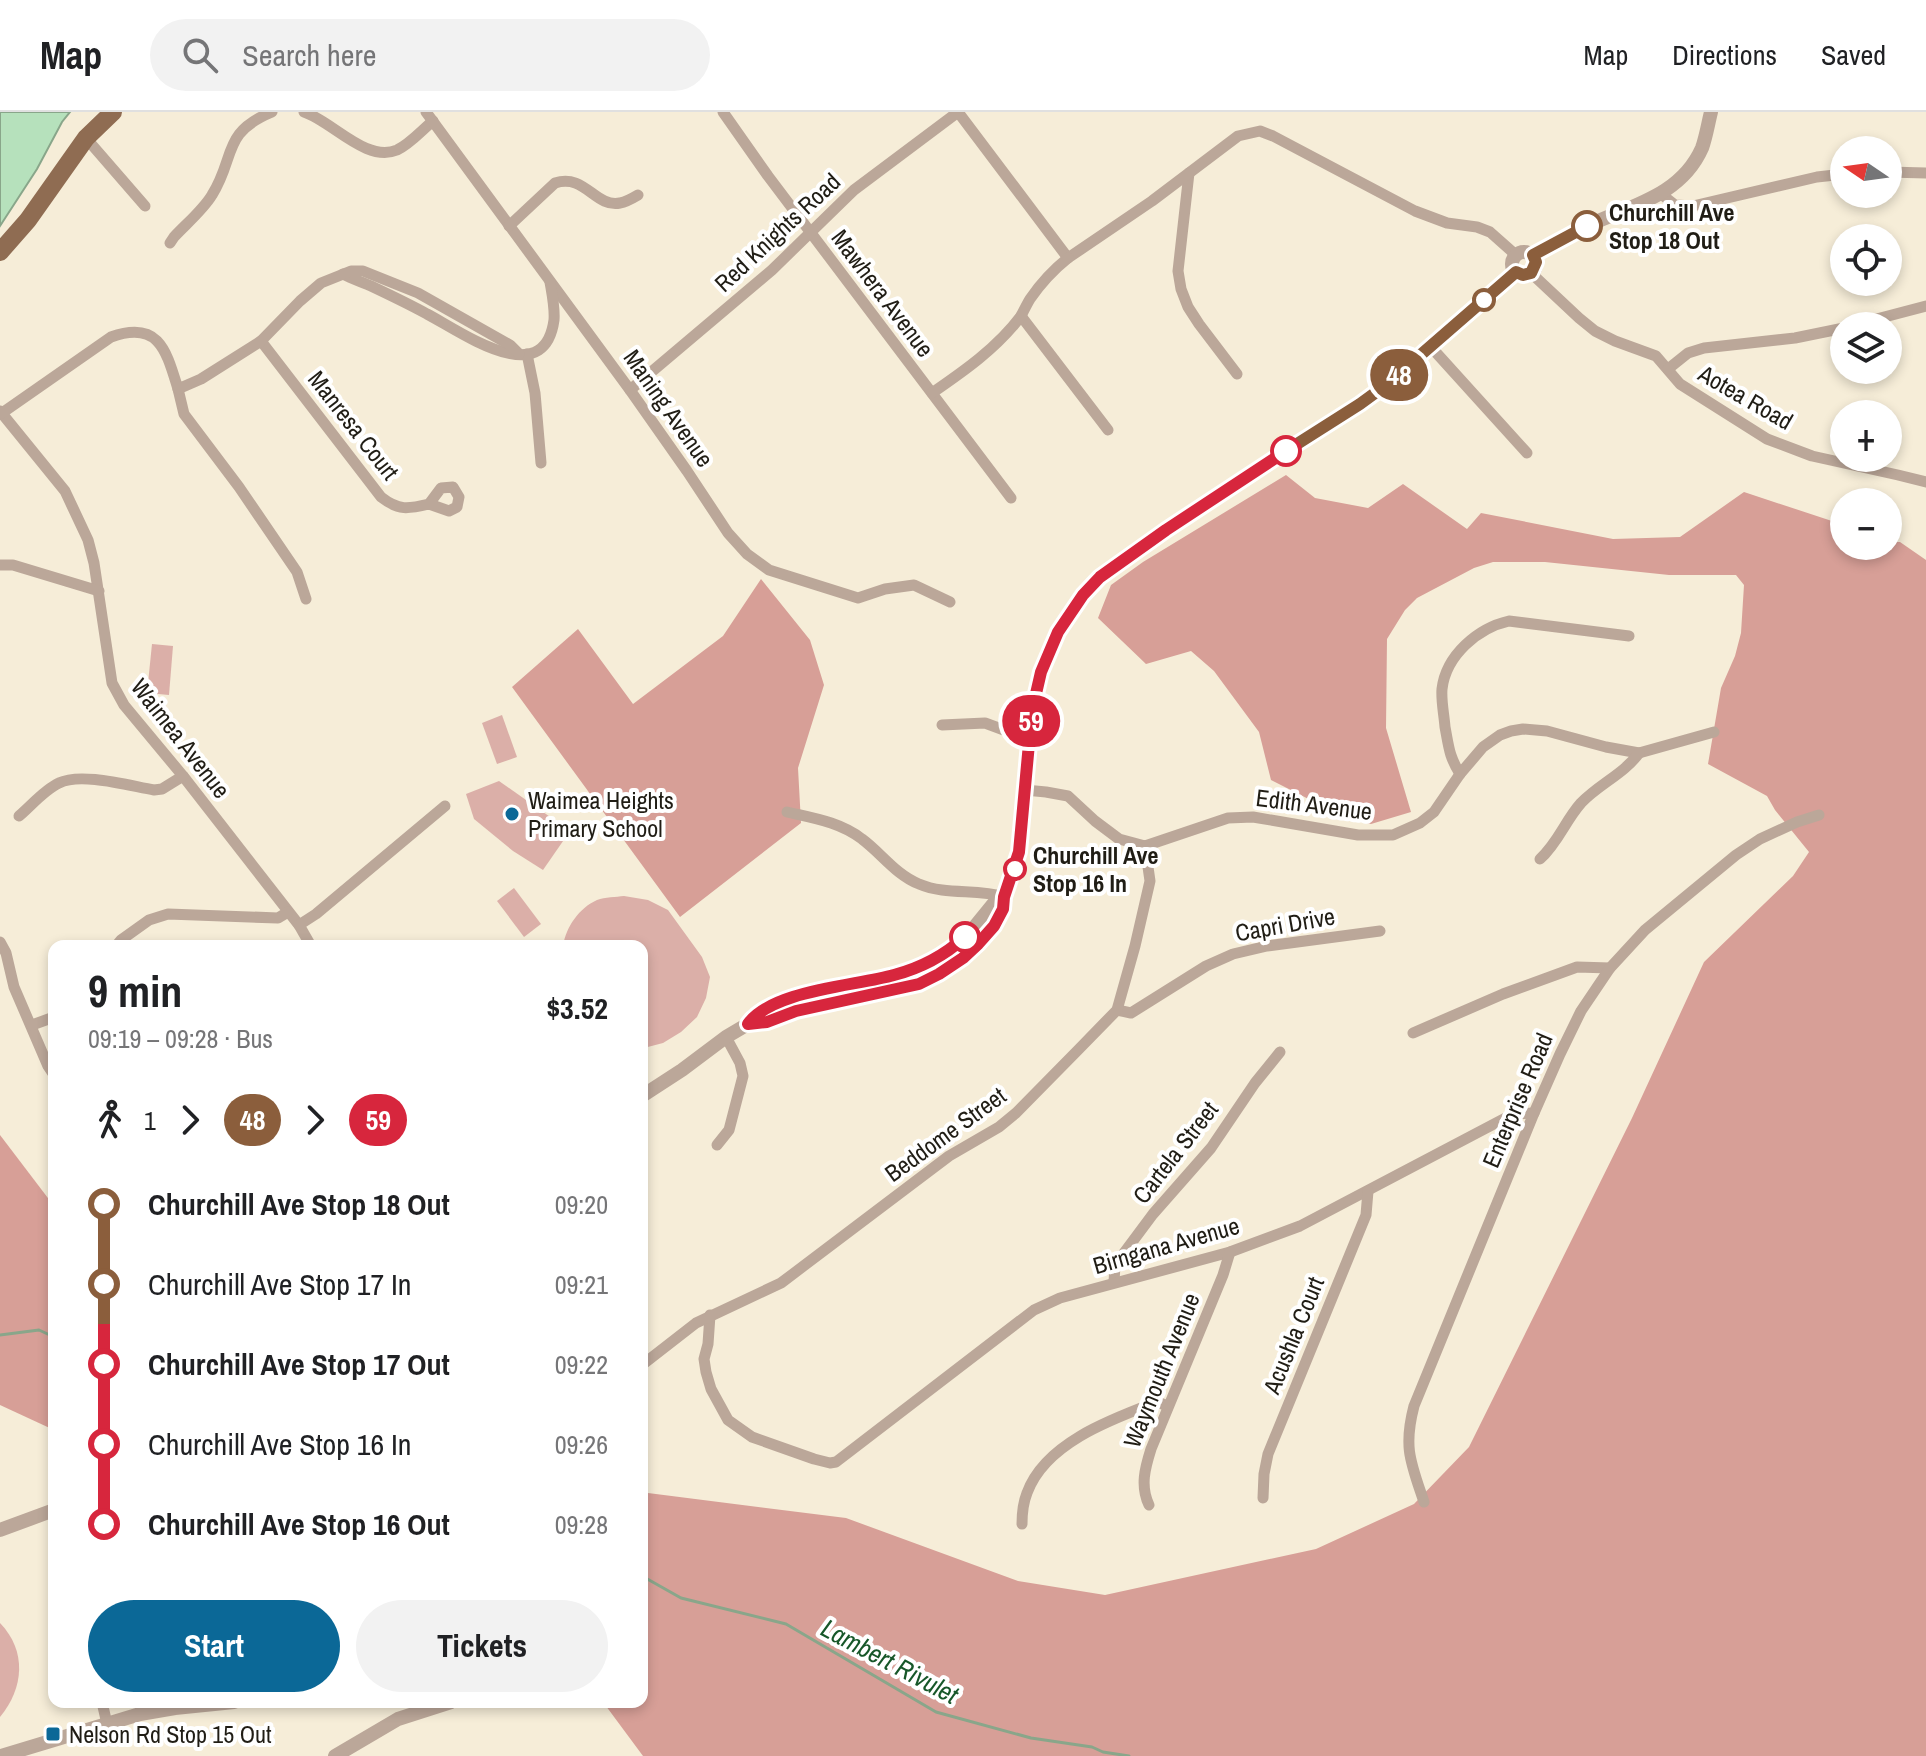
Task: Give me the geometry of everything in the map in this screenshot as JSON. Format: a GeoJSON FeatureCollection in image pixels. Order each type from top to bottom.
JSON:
{"type":"FeatureCollection","features":[{"type":"Feature","properties":{"kind":"main road"},"geometry":{"type":"LineString","coordinates":[[0,252],[28,220],[86,138],[113,112]]}},
{"type":"Feature","properties":{"kind":"street"},"geometry":{"type":"LineString","coordinates":[[170,243],[212,197],[233,142],[247,126],[272,112]]}},
{"type":"Feature","properties":{"kind":"street"},"geometry":{"type":"LineString","coordinates":[[304,112],[325,121],[371,151],[387,152],[398,149],[429,117]]}},
{"type":"Feature","properties":{"kind":"street","name":"Mawhera Avenue"},"geometry":{"type":"LineString","coordinates":[[723,112],[810,233],[1011,498]]}},
{"type":"Feature","properties":{"kind":"street"},"geometry":{"type":"LineString","coordinates":[[958,112],[1068,258]]}},
{"type":"Feature","properties":{"kind":"street","name":"Red Knights Road"},"geometry":{"type":"LineString","coordinates":[[630,390],[772,270],[854,190],[958,112]]}},
{"type":"Feature","properties":{"kind":"street"},"geometry":{"type":"LineString","coordinates":[[1524,273],[1513,265],[1516,255],[1522,252],[1533,255],[1587,226],[1647,202],[1677,182],[1702,147],[1711,112]]}},
{"type":"Feature","properties":{"kind":"street","name":"Maning Avenue"},"geometry":{"type":"LineString","coordinates":[[429,117],[630,390],[728,533],[747,554],[769,570],[858,598],[885,589],[914,585],[950,602]]}},
{"type":"Feature","properties":{"kind":"street"},"geometry":{"type":"LineString","coordinates":[[932,393],[992,348],[1021,316],[1044,281],[1068,258],[1238,136],[1260,131],[1273,136],[1432,218],[1490,232],[1516,255]]}},
{"type":"Feature","properties":{"kind":"street"},"geometry":{"type":"LineString","coordinates":[[86,138],[145,206]]}},
{"type":"Feature","properties":{"kind":"street"},"geometry":{"type":"LineString","coordinates":[[1902,172],[1926,173]]}},
{"type":"Feature","properties":{"kind":"street"},"geometry":{"type":"LineString","coordinates":[[1189,173],[1178,271],[1181,289],[1199,324],[1237,374]]}},
{"type":"Feature","properties":{"kind":"street"},"geometry":{"type":"LineString","coordinates":[[1661,194],[1675,205],[1693,206],[1830,176]]}},
{"type":"Feature","properties":{"kind":"street"},"geometry":{"type":"LineString","coordinates":[[509,226],[555,183],[564,180],[577,182],[607,203],[620,204],[638,195]]}},
{"type":"Feature","properties":{"kind":"street"},"geometry":{"type":"LineString","coordinates":[[648,1092],[748,1024],[902,989],[929,979],[963,958],[978,944],[994,926],[1003,909],[1019,852],[1029,732],[1041,672],[1058,632],[1083,595],[1100,577],[1166,530],[1398,376],[1524,273],[1536,262],[1533,255]]}},
{"type":"Feature","properties":{"kind":"street"},"geometry":{"type":"LineString","coordinates":[[178,389],[201,379],[261,341],[321,283],[351,271],[363,271],[418,293],[523,354],[535,393],[541,463]]}},
{"type":"Feature","properties":{"kind":"street","name":"Aotea Road"},"geometry":{"type":"LineString","coordinates":[[1524,273],[1595,331],[1656,356],[1680,384],[1767,439],[1812,456],[1926,482]]}},
{"type":"Feature","properties":{"kind":"street"},"geometry":{"type":"LineString","coordinates":[[523,354],[538,351],[548,338],[554,318],[550,282]]}},
{"type":"Feature","properties":{"kind":"street"},"geometry":{"type":"LineString","coordinates":[[1902,312],[1926,306]]}},
{"type":"Feature","properties":{"kind":"street"},"geometry":{"type":"LineString","coordinates":[[1021,316],[1108,430]]}},
{"type":"Feature","properties":{"kind":"street"},"geometry":{"type":"LineString","coordinates":[[1,412],[111,337],[135,331],[149,334],[167,353],[184,414],[292,564],[306,599]]}},
{"type":"Feature","properties":{"kind":"street"},"geometry":{"type":"LineString","coordinates":[[1668,369],[1688,353],[1704,348],[1830,331]]}},
{"type":"Feature","properties":{"kind":"street","name":"Manresa Court"},"geometry":{"type":"LineString","coordinates":[[261,341],[381,497],[392,505],[408,509],[429,504]]}},
{"type":"Feature","properties":{"kind":"street"},"geometry":{"type":"LineString","coordinates":[[1431,347],[1527,453]]}},
{"type":"Feature","properties":{"kind":"street","name":"Waimea Avenue"},"geometry":{"type":"LineString","coordinates":[[1,412],[65,491],[88,540],[99,591],[112,683],[124,705],[183,776],[308,940]]}},
{"type":"Feature","properties":{"kind":"street"},"geometry":{"type":"LineString","coordinates":[[0,565],[13,565],[99,591]]}},
{"type":"Feature","properties":{"kind":"street"},"geometry":{"type":"LineString","coordinates":[[1460,774],[1450,758],[1442,688],[1457,654],[1471,640],[1509,621],[1629,636]]}},
{"type":"Feature","properties":{"kind":"street"},"geometry":{"type":"LineString","coordinates":[[942,725],[985,723],[1012,733],[1029,732]]}},
{"type":"Feature","properties":{"kind":"street","name":"Edith Avenue"},"geometry":{"type":"LineString","coordinates":[[1145,846],[1228,818],[1253,817],[1358,835],[1393,835],[1420,823],[1434,812],[1483,747],[1500,735],[1523,729],[1547,731],[1639,753],[1714,732]]}},
{"type":"Feature","properties":{"kind":"street"},"geometry":{"type":"LineString","coordinates":[[1540,859],[1552,847],[1569,817],[1584,800],[1630,766],[1639,753]]}},
{"type":"Feature","properties":{"kind":"street"},"geometry":{"type":"LineString","coordinates":[[19,816],[59,783],[74,778],[154,790],[162,789],[183,776]]}},
{"type":"Feature","properties":{"kind":"street"},"geometry":{"type":"LineString","coordinates":[[1025,790],[1068,796],[1119,839],[1145,846],[1150,881],[1117,1010]]}},
{"type":"Feature","properties":{"kind":"street"},"geometry":{"type":"LineString","coordinates":[[299,925],[445,806]]}},
{"type":"Feature","properties":{"kind":"street"},"geometry":{"type":"LineString","coordinates":[[787,812],[836,824],[862,839],[904,876],[923,886],[950,891],[981,891],[1004,897]]}},
{"type":"Feature","properties":{"kind":"street","name":"Enterprise Road"},"geometry":{"type":"LineString","coordinates":[[1424,1502],[1409,1458],[1412,1414],[1534,1113],[1581,1011],[1610,968],[1645,930],[1736,855],[1760,839],[1819,815]]}},
{"type":"Feature","properties":{"kind":"street"},"geometry":{"type":"LineString","coordinates":[[122,940],[149,920],[168,914],[278,918],[288,912]]}},
{"type":"Feature","properties":{"kind":"street","name":"Capri Drive"},"geometry":{"type":"LineString","coordinates":[[1117,1010],[1131,1013],[1206,966],[1233,954],[1267,946],[1380,931]]}},
{"type":"Feature","properties":{"kind":"street"},"geometry":{"type":"LineString","coordinates":[[0,942],[6,953],[14,987],[48,1066]]}},
{"type":"Feature","properties":{"kind":"street"},"geometry":{"type":"LineString","coordinates":[[1413,1033],[1503,994],[1577,967],[1610,968]]}},
{"type":"Feature","properties":{"kind":"street","name":"Beddome Street"},"geometry":{"type":"LineString","coordinates":[[648,1360],[696,1323],[781,1283],[949,1156],[999,1127],[1117,1010]]}},
{"type":"Feature","properties":{"kind":"street"},"geometry":{"type":"LineString","coordinates":[[32,1025],[48,1019]]}},
{"type":"Feature","properties":{"kind":"street"},"geometry":{"type":"LineString","coordinates":[[717,1145],[729,1130],[743,1076],[740,1063],[726,1037]]}},
{"type":"Feature","properties":{"kind":"street","name":"Cartela Street"},"geometry":{"type":"LineString","coordinates":[[1114,1282],[1115,1265],[1153,1214],[1211,1148],[1280,1052]]}},
{"type":"Feature","properties":{"kind":"street","name":"Birngana Avenue"},"geometry":{"type":"LineString","coordinates":[[710,1315],[704,1359],[706,1372],[711,1389],[728,1420],[752,1437],[814,1459],[836,1462],[1034,1310],[1060,1298],[1114,1282],[1230,1252],[1300,1226],[1513,1114],[1534,1113]]}},
{"type":"Feature","properties":{"kind":"street","name":"Acushla Court"},"geometry":{"type":"LineString","coordinates":[[1263,1498],[1268,1454],[1366,1215],[1368,1191]]}},
{"type":"Feature","properties":{"kind":"street","name":"Waymouth Avenue"},"geometry":{"type":"LineString","coordinates":[[1149,1505],[1144,1495],[1145,1468],[1230,1252]]}},
{"type":"Feature","properties":{"kind":"street"},"geometry":{"type":"LineString","coordinates":[[1022,1524],[1026,1495],[1049,1460],[1101,1425],[1157,1402],[1168,1406]]}},
{"type":"Feature","properties":{"kind":"street"},"geometry":{"type":"LineString","coordinates":[[0,1530],[48,1512]]}},
{"type":"Feature","properties":{"kind":"street"},"geometry":{"type":"LineString","coordinates":[[103,1708],[107,1724]]}},
{"type":"Feature","properties":{"kind":"street"},"geometry":{"type":"LineString","coordinates":[[1,1756],[140,1714],[175,1708]]}},
{"type":"Feature","properties":{"kind":"street"},"geometry":{"type":"LineString","coordinates":[[335,1756],[398,1719],[432,1708]]}},
{"type":"Feature","properties":{"kind":"shaded area"},"geometry":{"type":"Polygon","coordinates":[[[0,112],[70,112],[0,226],[0,112]]]}},
{"type":"Feature","properties":{"kind":"shaded area"},"geometry":{"type":"Polygon","coordinates":[[[1286,475],[1315,498],[1368,508],[1403,484],[1467,529],[1481,513],[1613,539],[1680,537],[1744,492],[1830,520],[1830,560],[1902,560],[1902,543],[1926,560],[1926,1756],[643,1756],[607,1708],[648,1708],[648,1493],[846,1518],[1018,1581],[1105,1595],[1316,1549],[1414,1504],[1469,1447],[1632,1118],[1704,962],[1793,876],[1809,852],[1767,796],[1708,764],[1721,688],[1741,633],[1744,585],[1736,575],[1669,575],[1545,562],[1493,562],[1474,568],[1417,598],[1405,610],[1387,639],[1386,728],[1411,812],[1371,824],[1346,818],[1271,780],[1259,732],[1214,671],[1191,651],[1146,664],[1098,618],[1111,585],[1143,562],[1286,475]]]}},
{"type":"Feature","properties":{"kind":"shaded area"},"geometry":{"type":"Polygon","coordinates":[[[761,579],[810,640],[824,685],[798,768],[801,823],[680,917],[512,687],[578,629],[633,704],[723,636],[761,579]]]}},
{"type":"Feature","properties":{"kind":"shaded area"},"geometry":{"type":"Polygon","coordinates":[[[152,644],[173,646],[169,695],[147,693],[152,644]]]}},
{"type":"Feature","properties":{"kind":"shaded area"},"geometry":{"type":"Polygon","coordinates":[[[502,715],[517,757],[497,764],[482,723],[502,715]]]}},
{"type":"Feature","properties":{"kind":"shaded area"},"geometry":{"type":"Polygon","coordinates":[[[499,781],[570,831],[543,870],[513,851],[474,819],[466,794],[499,781]]]}},
{"type":"Feature","properties":{"kind":"shaded area"},"geometry":{"type":"Polygon","coordinates":[[[514,888],[541,924],[524,937],[497,901],[514,888]]]}},
{"type":"Feature","properties":{"kind":"shaded area"},"geometry":{"type":"Polygon","coordinates":[[[624,896],[648,900],[668,910],[702,957],[710,977],[706,998],[697,1017],[663,1043],[648,1047],[648,940],[565,940],[579,913],[600,899],[624,896]]]}},
{"type":"Feature","properties":{"kind":"shaded area"},"geometry":{"type":"Polygon","coordinates":[[[0,1135],[48,1198],[48,1427],[0,1405],[0,1135]]]}},
{"type":"Feature","properties":{"kind":"shaded area"},"geometry":{"type":"Polygon","coordinates":[[[0,1623],[15,1645],[19,1670],[14,1694],[0,1717],[0,1623]]]}},
{"type":"Feature","properties":{"kind":"waterway","name":"Lambert Rivulet"},"geometry":{"type":"LineString","coordinates":[[0,1335],[39,1330],[48,1334]]}},
{"type":"Feature","properties":{"kind":"waterway","name":"Lambert Rivulet"},"geometry":{"type":"LineString","coordinates":[[648,1579],[681,1598],[786,1624],[936,1712],[1031,1738],[1129,1756]]}},
{"type":"Feature","properties":{"kind":"bus line","name":"48"},"geometry":{"type":"LineString","coordinates":[[1286,451],[1386,385],[1516,272],[1523,275],[1531,273],[1536,262],[1533,255],[1587,226]]}},
{"type":"Feature","properties":{"kind":"bus line","name":"59"},"geometry":{"type":"LineString","coordinates":[[965,937],[942,956],[929,962],[895,975],[794,997],[754,1015],[748,1024],[919,984],[963,958],[978,944],[994,926],[1003,909],[1004,897],[1014,872],[1019,852],[1032,711],[1041,672],[1058,632],[1083,595],[1100,577],[1286,451]]}},
{"type":"Feature","properties":{"kind":"place","name":"Churchill Ave Stop 18 Out"},"geometry":{"type":"Point","coordinates":[1587,226]}},
{"type":"Feature","properties":{"kind":"place","name":"Waimea Heights Primary School"},"geometry":{"type":"Point","coordinates":[512,814]}},
{"type":"Feature","properties":{"kind":"place","name":"Churchill Ave Stop 16 In"},"geometry":{"type":"Point","coordinates":[1015,869]}},
{"type":"Feature","properties":{"kind":"place","name":"Nelson Rd Stop 15 Out"},"geometry":{"type":"Point","coordinates":[53,1734]}}]}
